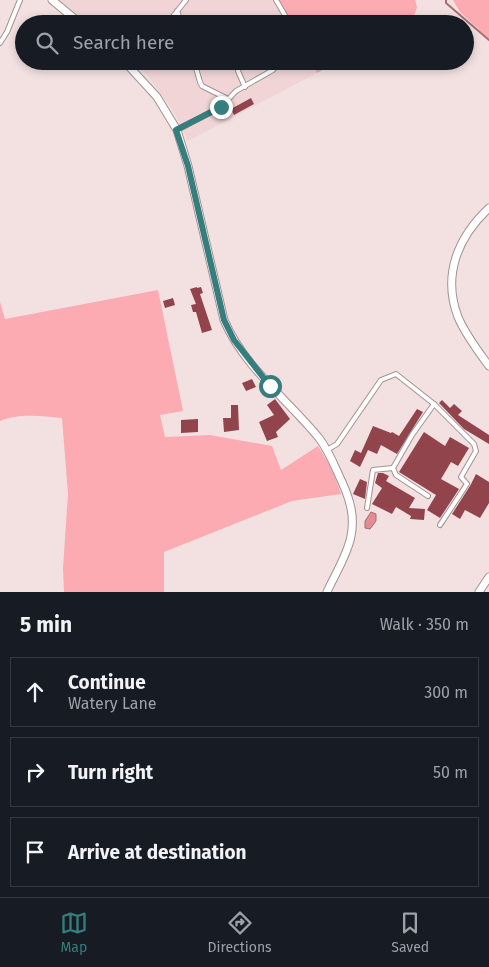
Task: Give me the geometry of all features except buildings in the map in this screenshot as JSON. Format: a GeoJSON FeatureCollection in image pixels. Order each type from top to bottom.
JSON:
{"type":"FeatureCollection","features":[{"type":"Feature","properties":{"kind":"street"},"geometry":{"type":"LineString","coordinates":[[57,2],[71,15]]}},
{"type":"Feature","properties":{"kind":"street"},"geometry":{"type":"LineString","coordinates":[[135,70],[156,97],[176,130],[188,166],[224,320],[229,331],[270,386],[307,424],[327,450],[350,499],[353,522],[351,539],[326,592]]}},
{"type":"Feature","properties":{"kind":"street"},"geometry":{"type":"LineString","coordinates":[[489,208],[475,221],[456,254],[452,277],[452,296],[458,317],[489,366]]}},
{"type":"Feature","properties":{"kind":"street"},"geometry":{"type":"LineString","coordinates":[[479,592],[489,577]]}},
{"type":"Feature","properties":{"kind":"lane"},"geometry":{"type":"LineString","coordinates":[[0,43],[20,0]]}},
{"type":"Feature","properties":{"kind":"lane"},"geometry":{"type":"LineString","coordinates":[[174,15],[186,0]]}},
{"type":"Feature","properties":{"kind":"lane"},"geometry":{"type":"LineString","coordinates":[[276,0],[285,15]]}},
{"type":"Feature","properties":{"kind":"lane"},"geometry":{"type":"LineString","coordinates":[[177,11],[179,15]]}},
{"type":"Feature","properties":{"kind":"lane"},"geometry":{"type":"LineString","coordinates":[[197,70],[202,86],[228,99]]}},
{"type":"Feature","properties":{"kind":"lane"},"geometry":{"type":"LineString","coordinates":[[238,70],[245,87]]}},
{"type":"Feature","properties":{"kind":"lane"},"geometry":{"type":"LineString","coordinates":[[176,130],[221,107],[236,91],[273,70]]}},
{"type":"Feature","properties":{"kind":"lane"},"geometry":{"type":"LineString","coordinates":[[327,450],[337,444],[381,380],[396,374],[434,404],[474,444],[476,451],[461,477],[467,484],[440,525]]}},
{"type":"Feature","properties":{"kind":"lane"},"geometry":{"type":"LineString","coordinates":[[393,468],[412,435],[434,404]]}},
{"type":"Feature","properties":{"kind":"lane"},"geometry":{"type":"LineString","coordinates":[[393,468],[396,475],[428,496]]}},
{"type":"Feature","properties":{"kind":"lane"},"geometry":{"type":"LineString","coordinates":[[367,508],[373,470],[393,468]]}},
{"type":"Feature","properties":{"kind":"shaded area"},"geometry":{"type":"Polygon","coordinates":[[[59,0],[278,0],[286,15],[76,15],[59,0]]]}},
{"type":"Feature","properties":{"kind":"shaded area"},"geometry":{"type":"Polygon","coordinates":[[[278,0],[415,0],[417,7],[414,15],[286,15],[278,0]]]}},
{"type":"Feature","properties":{"kind":"shaded area"},"geometry":{"type":"Polygon","coordinates":[[[453,0],[489,0],[489,39],[474,25],[474,15],[463,15],[453,0]]]}},
{"type":"Feature","properties":{"kind":"shaded area"},"geometry":{"type":"Polygon","coordinates":[[[141,70],[316,70],[317,73],[188,141],[173,111],[141,70]]]}},
{"type":"Feature","properties":{"kind":"shaded area"},"geometry":{"type":"Polygon","coordinates":[[[158,290],[183,411],[160,415],[165,437],[210,435],[272,446],[281,470],[318,446],[332,469],[341,494],[292,501],[164,552],[164,592],[64,592],[63,568],[68,494],[62,418],[23,416],[0,421],[0,302],[5,319],[158,290]]]}},
{"type":"Feature","properties":{"kind":"shaded area"},"geometry":{"type":"Polygon","coordinates":[[[371,512],[376,514],[376,521],[370,529],[365,528],[365,521],[371,512]]]}},
{"type":"Feature","properties":{"kind":"waterway"},"geometry":{"type":"LineString","coordinates":[[446,0],[446,3],[460,15]]}},
{"type":"Feature","properties":{"kind":"waterway"},"geometry":{"type":"LineString","coordinates":[[474,27],[489,40]]}},
{"type":"Feature","properties":{"kind":"route"},"geometry":{"type":"LineString","coordinates":[[221,107],[176,130],[188,166],[224,320],[234,340],[270,386]]}}]}
